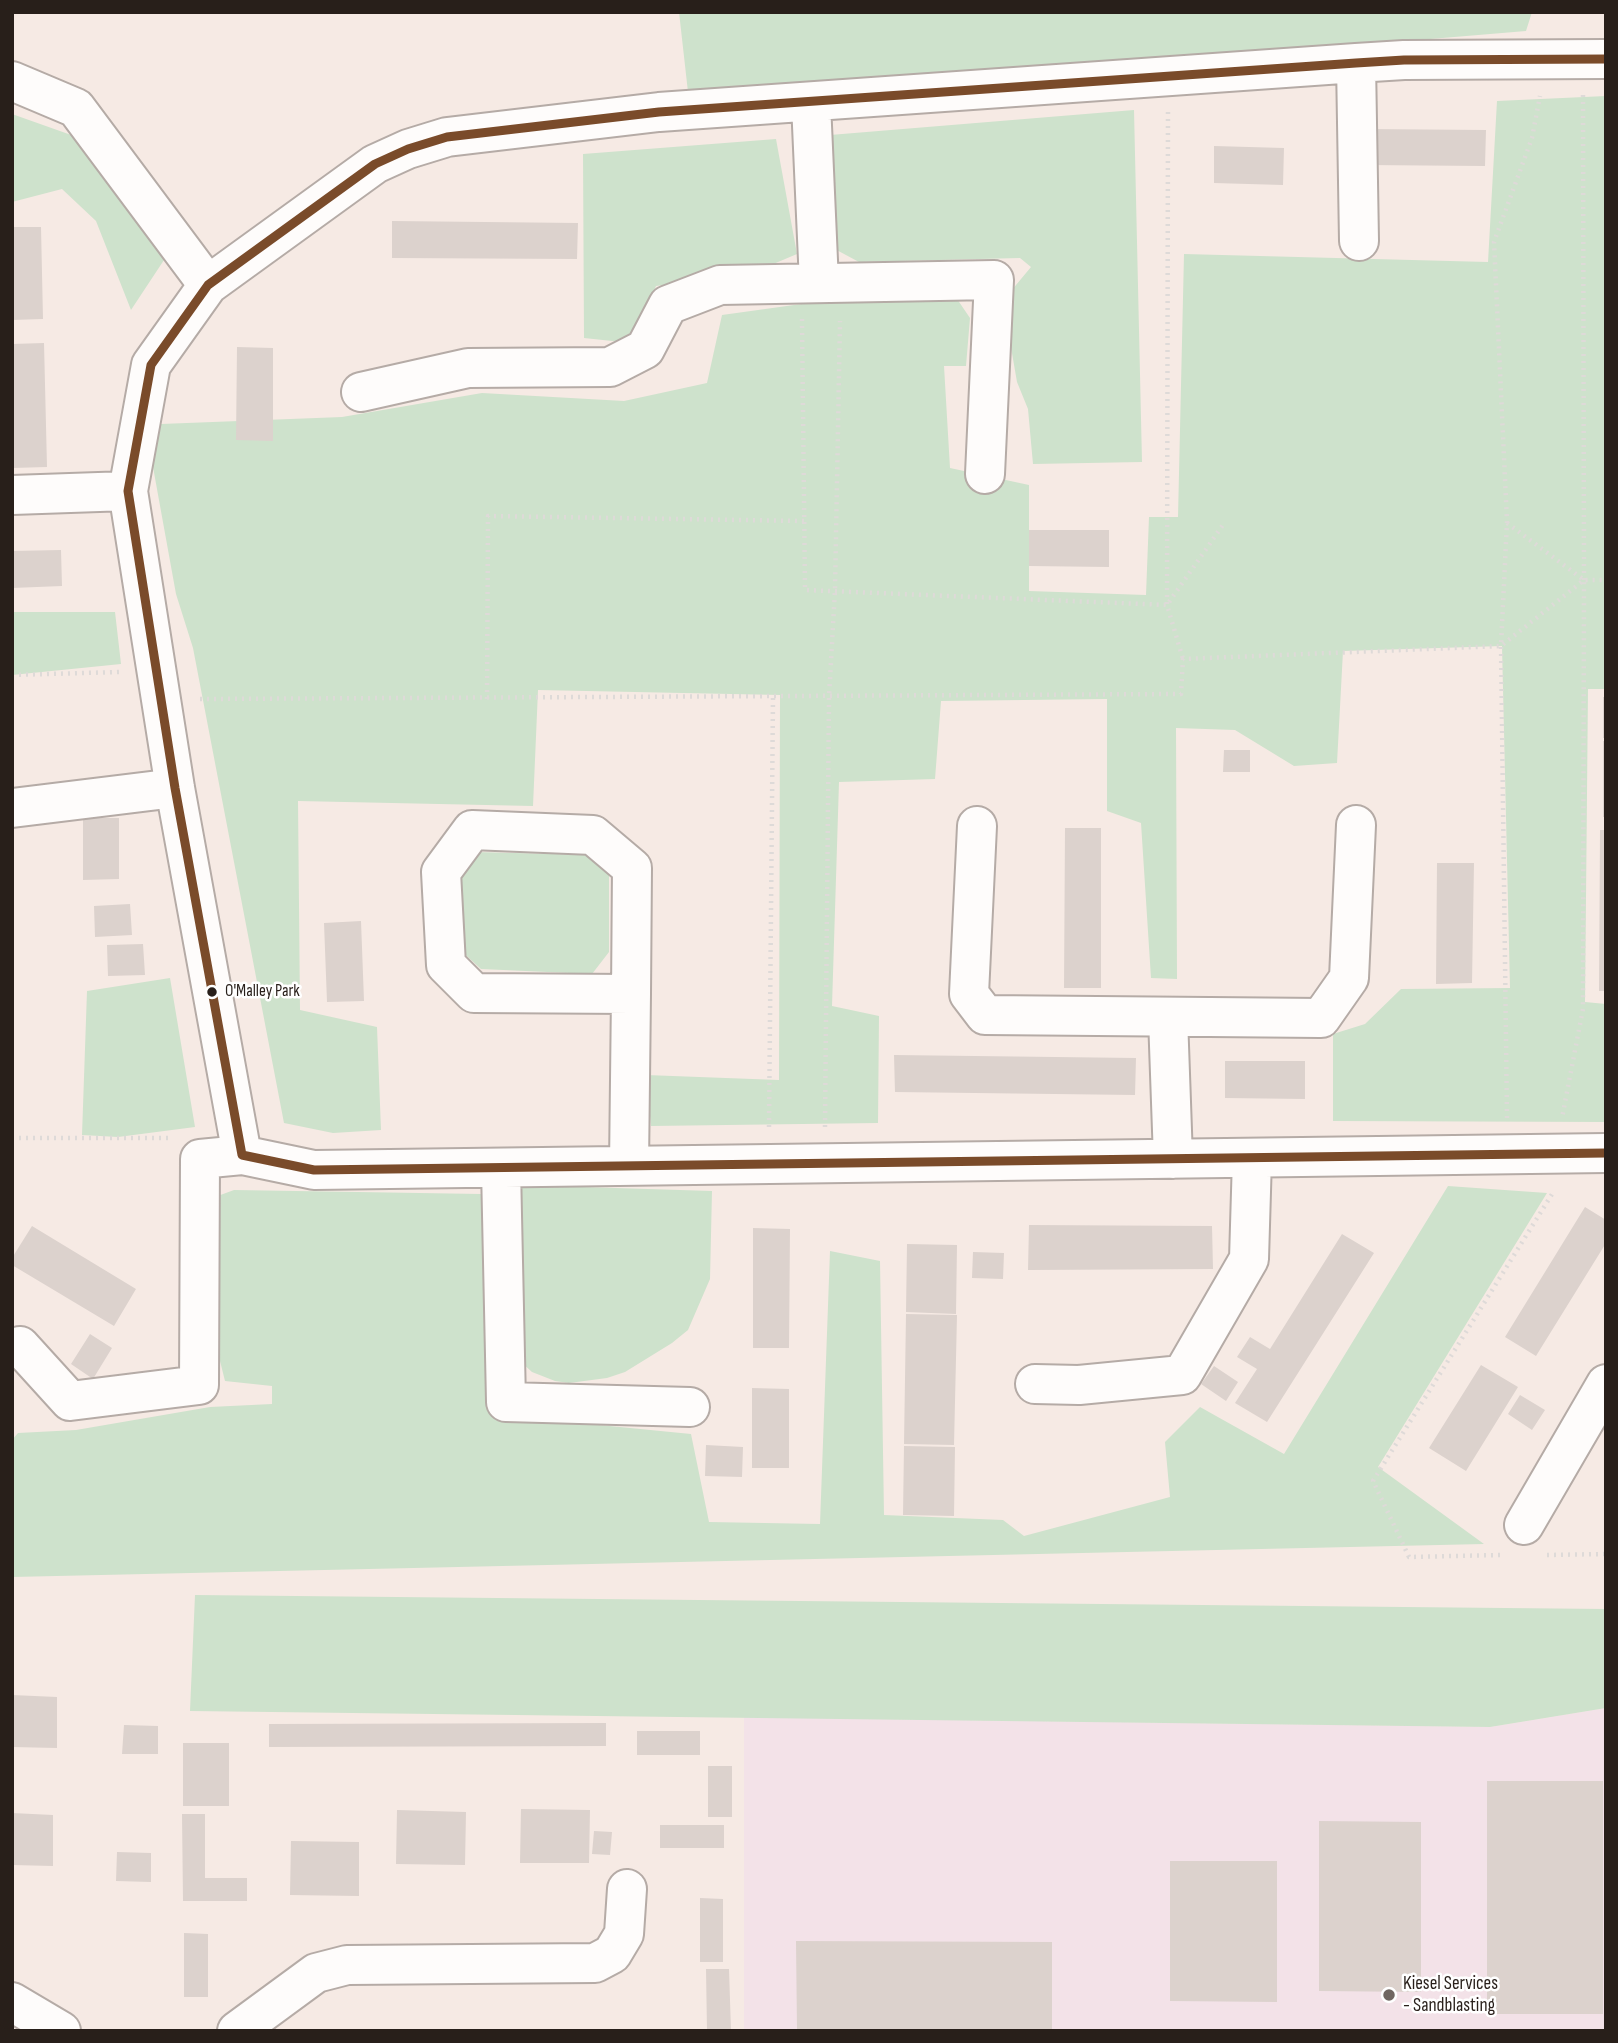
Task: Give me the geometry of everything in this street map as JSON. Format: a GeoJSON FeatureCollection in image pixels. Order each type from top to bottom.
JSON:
{"type":"FeatureCollection","features":[{"type":"Feature","properties":{"kind":"street"},"geometry":{"type":"LineString","coordinates":[[242,1154],[175,788],[128,491],[151,365],[208,285],[375,164],[408,149],[447,137],[647,113],[1356,63],[1404,60],[1579,59]]}},
{"type":"Feature","properties":{"kind":"street"},"geometry":{"type":"LineString","coordinates":[[1356,63],[1359,241]]}},
{"type":"Feature","properties":{"kind":"street"},"geometry":{"type":"LineString","coordinates":[[12,81],[76,108],[208,285]]}},
{"type":"Feature","properties":{"kind":"street"},"geometry":{"type":"LineString","coordinates":[[811,103],[820,283]]}},
{"type":"Feature","properties":{"kind":"street"},"geometry":{"type":"LineString","coordinates":[[361,392],[468,368],[610,367],[645,349],[668,305],[720,285],[994,280],[985,474]]}},
{"type":"Feature","properties":{"kind":"street"},"geometry":{"type":"LineString","coordinates":[[12,495],[128,491]]}},
{"type":"Feature","properties":{"kind":"street"},"geometry":{"type":"LineString","coordinates":[[12,807],[175,788]]}},
{"type":"Feature","properties":{"kind":"street"},"geometry":{"type":"LineString","coordinates":[[977,826],[969,994],[985,1015],[1321,1017],[1349,978],[1356,825]]}},
{"type":"Feature","properties":{"kind":"street"},"geometry":{"type":"LineString","coordinates":[[629,1166],[631,994],[632,868],[593,835],[471,830],[440,872],[446,965],[474,993],[631,994]]}},
{"type":"Feature","properties":{"kind":"street"},"geometry":{"type":"LineString","coordinates":[[1168,1017],[1173,1159]]}},
{"type":"Feature","properties":{"kind":"street"},"geometry":{"type":"LineString","coordinates":[[20,1346],[70,1401],[199,1385],[200,1159],[242,1154],[314,1170],[1507,1154],[1555,1172],[1606,1153]]}},
{"type":"Feature","properties":{"kind":"street"},"geometry":{"type":"LineString","coordinates":[[1035,1384],[1079,1385],[1182,1375],[1249,1259],[1252,1158]]}},
{"type":"Feature","properties":{"kind":"street"},"geometry":{"type":"LineString","coordinates":[[501,1168],[506,1402],[690,1407]]}},
{"type":"Feature","properties":{"kind":"street"},"geometry":{"type":"LineString","coordinates":[[1532,1540],[1606,1384]]}},
{"type":"Feature","properties":{"kind":"street"},"geometry":{"type":"LineString","coordinates":[[237,2031],[316,1973],[347,1965],[594,1963],[612,1955],[624,1934],[627,1889]]}},
{"type":"Feature","properties":{"kind":"street"},"geometry":{"type":"LineString","coordinates":[[12,2002],[61,2031]]}},
{"type":"Feature","properties":{"kind":"path"},"geometry":{"type":"LineString","coordinates":[[1507,1154],[1501,646],[1507,522],[1494,242],[1532,138],[1579,59]]}},
{"type":"Feature","properties":{"kind":"path"},"geometry":{"type":"LineString","coordinates":[[1501,1555],[1409,1557],[1373,1481],[1555,1172],[1583,1009],[1584,580],[1579,59]]}},
{"type":"Feature","properties":{"kind":"path"},"geometry":{"type":"LineString","coordinates":[[12,675],[159,685],[487,699],[1181,694],[1183,659],[1167,605],[1168,76]]}},
{"type":"Feature","properties":{"kind":"path"},"geometry":{"type":"LineString","coordinates":[[820,283],[804,521],[805,590],[1167,605]]}},
{"type":"Feature","properties":{"kind":"path"},"geometry":{"type":"LineString","coordinates":[[820,283],[835,590],[829,697],[824,1163]]}},
{"type":"Feature","properties":{"kind":"path"},"geometry":{"type":"LineString","coordinates":[[487,699],[488,516],[804,521]]}},
{"type":"Feature","properties":{"kind":"path"},"geometry":{"type":"LineString","coordinates":[[1167,605],[1225,522]]}},
{"type":"Feature","properties":{"kind":"path"},"geometry":{"type":"LineString","coordinates":[[1507,522],[1584,580],[1606,580]]}},
{"type":"Feature","properties":{"kind":"path"},"geometry":{"type":"LineString","coordinates":[[1183,659],[1501,646],[1584,580]]}},
{"type":"Feature","properties":{"kind":"path"},"geometry":{"type":"LineString","coordinates":[[769,1164],[773,697]]}},
{"type":"Feature","properties":{"kind":"path"},"geometry":{"type":"LineString","coordinates":[[12,1138],[176,1138],[200,1159]]}},
{"type":"Feature","properties":{"kind":"path"},"geometry":{"type":"LineString","coordinates":[[1532,1540],[1606,1554]]}},
{"type":"Feature","properties":{"kind":"shaded area"},"geometry":{"type":"Polygon","coordinates":[[[1606,1708],[1606,2031],[744,2031],[744,1717],[1490,1727],[1606,1708]]]}},
{"type":"Feature","properties":{"kind":"green space"},"geometry":{"type":"Polygon","coordinates":[[[679,12],[1532,12],[1526,31],[689,101],[679,12]]]}},
{"type":"Feature","properties":{"kind":"green space"},"geometry":{"type":"Polygon","coordinates":[[[1606,96],[1606,689],[1588,689],[1585,1002],[1606,1004],[1606,1122],[1333,1121],[1333,1034],[1365,1024],[1401,989],[1510,988],[1502,646],[1343,651],[1337,763],[1294,766],[1235,730],[1176,728],[1177,979],[1151,978],[1141,823],[1107,811],[1107,699],[941,701],[935,779],[839,782],[832,1006],[879,1016],[878,1123],[651,1126],[646,1075],[779,1080],[780,695],[538,690],[533,806],[298,801],[300,1010],[377,1027],[381,1130],[333,1133],[284,1123],[193,648],[176,594],[151,456],[161,424],[342,417],[482,393],[624,401],[707,383],[722,315],[895,291],[955,296],[970,318],[966,366],[944,366],[950,468],[1029,485],[1029,591],[1146,595],[1149,517],[1178,517],[1184,254],[1488,262],[1497,101],[1606,96]]]}},
{"type":"Feature","properties":{"kind":"green space"},"geometry":{"type":"Polygon","coordinates":[[[1134,110],[1142,462],[1033,464],[1028,409],[1017,382],[1009,336],[1011,291],[1031,267],[1020,258],[859,262],[831,247],[830,135],[1134,110]]]}},
{"type":"Feature","properties":{"kind":"green space"},"geometry":{"type":"Polygon","coordinates":[[[12,114],[74,136],[164,260],[131,310],[96,221],[62,189],[12,202],[12,114]]]}},
{"type":"Feature","properties":{"kind":"green space"},"geometry":{"type":"Polygon","coordinates":[[[776,139],[797,254],[752,273],[656,286],[631,343],[584,338],[583,154],[776,139]]]}},
{"type":"Feature","properties":{"kind":"green space"},"geometry":{"type":"Polygon","coordinates":[[[12,612],[115,612],[121,664],[12,675],[12,612]]]}},
{"type":"Feature","properties":{"kind":"green space"},"geometry":{"type":"Polygon","coordinates":[[[475,852],[595,855],[609,872],[609,952],[592,974],[481,969],[459,949],[454,872],[475,852]]]}},
{"type":"Feature","properties":{"kind":"green space"},"geometry":{"type":"Polygon","coordinates":[[[170,978],[195,1127],[118,1137],[82,1135],[87,991],[170,978]]]}},
{"type":"Feature","properties":{"kind":"green space"},"geometry":{"type":"Polygon","coordinates":[[[519,1185],[712,1191],[710,1279],[688,1330],[625,1372],[607,1378],[569,1383],[532,1372],[521,1362],[519,1185]]]}},
{"type":"Feature","properties":{"kind":"green space"},"geometry":{"type":"Polygon","coordinates":[[[1448,1186],[1547,1193],[1378,1467],[1484,1544],[12,1577],[12,1440],[18,1433],[76,1430],[210,1407],[272,1404],[272,1386],[225,1381],[220,1361],[215,1197],[234,1190],[481,1194],[493,1220],[498,1415],[691,1434],[709,1522],[820,1524],[830,1251],[880,1261],[884,1515],[1003,1520],[1024,1536],[1170,1497],[1165,1442],[1200,1407],[1284,1454],[1448,1186]]]}},
{"type":"Feature","properties":{"kind":"green space"},"geometry":{"type":"Polygon","coordinates":[[[195,1595],[1606,1609],[1606,1708],[1490,1727],[190,1711],[195,1595]]]}},
{"type":"Feature","properties":{"kind":"building"},"geometry":{"type":"Polygon","coordinates":[[[1365,129],[1486,130],[1485,166],[1365,165],[1365,129]]]}},
{"type":"Feature","properties":{"kind":"building"},"geometry":{"type":"Polygon","coordinates":[[[1214,146],[1284,148],[1283,185],[1214,183],[1214,146]]]}},
{"type":"Feature","properties":{"kind":"building"},"geometry":{"type":"Polygon","coordinates":[[[392,221],[578,223],[577,259],[392,258],[392,221]]]}},
{"type":"Feature","properties":{"kind":"building"},"geometry":{"type":"Polygon","coordinates":[[[12,227],[41,227],[43,319],[12,320],[12,227]]]}},
{"type":"Feature","properties":{"kind":"building"},"geometry":{"type":"Polygon","coordinates":[[[44,343],[47,467],[12,468],[12,344],[44,343]]]}},
{"type":"Feature","properties":{"kind":"building"},"geometry":{"type":"Polygon","coordinates":[[[237,347],[273,348],[273,441],[236,440],[237,347]]]}},
{"type":"Feature","properties":{"kind":"building"},"geometry":{"type":"Polygon","coordinates":[[[1029,530],[1109,530],[1109,567],[1029,566],[1029,530]]]}},
{"type":"Feature","properties":{"kind":"building"},"geometry":{"type":"Polygon","coordinates":[[[61,550],[62,586],[12,588],[12,551],[61,550]]]}},
{"type":"Feature","properties":{"kind":"building"},"geometry":{"type":"Polygon","coordinates":[[[1603,697],[1606,697],[1606,738],[1603,738],[1603,697]]]}},
{"type":"Feature","properties":{"kind":"building"},"geometry":{"type":"Polygon","coordinates":[[[1603,741],[1606,741],[1606,817],[1603,817],[1603,741]]]}},
{"type":"Feature","properties":{"kind":"building"},"geometry":{"type":"Polygon","coordinates":[[[1224,750],[1250,750],[1250,772],[1223,772],[1224,750]]]}},
{"type":"Feature","properties":{"kind":"building"},"geometry":{"type":"Polygon","coordinates":[[[83,818],[119,818],[119,879],[83,880],[83,818]]]}},
{"type":"Feature","properties":{"kind":"building"},"geometry":{"type":"Polygon","coordinates":[[[1065,828],[1101,828],[1101,988],[1064,988],[1065,828]]]}},
{"type":"Feature","properties":{"kind":"building"},"geometry":{"type":"Polygon","coordinates":[[[1600,830],[1606,830],[1606,991],[1599,991],[1600,830]]]}},
{"type":"Feature","properties":{"kind":"building"},"geometry":{"type":"Polygon","coordinates":[[[1437,863],[1474,863],[1472,983],[1436,984],[1437,863]]]}},
{"type":"Feature","properties":{"kind":"building"},"geometry":{"type":"Polygon","coordinates":[[[130,904],[132,935],[95,937],[94,906],[130,904]]]}},
{"type":"Feature","properties":{"kind":"building"},"geometry":{"type":"Polygon","coordinates":[[[361,921],[364,1001],[327,1002],[324,923],[361,921]]]}},
{"type":"Feature","properties":{"kind":"building"},"geometry":{"type":"Polygon","coordinates":[[[143,944],[145,975],[108,976],[107,945],[143,944]]]}},
{"type":"Feature","properties":{"kind":"building"},"geometry":{"type":"Polygon","coordinates":[[[894,1055],[1136,1058],[1135,1095],[895,1092],[894,1055]]]}},
{"type":"Feature","properties":{"kind":"building"},"geometry":{"type":"Polygon","coordinates":[[[1225,1061],[1305,1061],[1305,1099],[1225,1098],[1225,1061]]]}},
{"type":"Feature","properties":{"kind":"building"},"geometry":{"type":"Polygon","coordinates":[[[1585,1207],[1606,1220],[1606,1243],[1536,1356],[1505,1337],[1585,1207]]]}},
{"type":"Feature","properties":{"kind":"building"},"geometry":{"type":"Polygon","coordinates":[[[1029,1225],[1212,1226],[1213,1269],[1028,1270],[1029,1225]]]}},
{"type":"Feature","properties":{"kind":"building"},"geometry":{"type":"Polygon","coordinates":[[[32,1226],[136,1289],[114,1326],[12,1265],[12,1258],[32,1226]]]}},
{"type":"Feature","properties":{"kind":"building"},"geometry":{"type":"Polygon","coordinates":[[[753,1228],[790,1229],[789,1348],[753,1348],[753,1228]]]}},
{"type":"Feature","properties":{"kind":"building"},"geometry":{"type":"Polygon","coordinates":[[[1342,1234],[1374,1253],[1267,1422],[1235,1403],[1257,1369],[1237,1357],[1250,1337],[1270,1349],[1342,1234]]]}},
{"type":"Feature","properties":{"kind":"building"},"geometry":{"type":"Polygon","coordinates":[[[907,1244],[957,1245],[956,1314],[906,1312],[907,1244]]]}},
{"type":"Feature","properties":{"kind":"building"},"geometry":{"type":"Polygon","coordinates":[[[973,1252],[1004,1253],[1003,1279],[972,1278],[973,1252]]]}},
{"type":"Feature","properties":{"kind":"building"},"geometry":{"type":"Polygon","coordinates":[[[906,1314],[957,1315],[954,1445],[904,1444],[906,1314]]]}},
{"type":"Feature","properties":{"kind":"building"},"geometry":{"type":"Polygon","coordinates":[[[90,1334],[112,1348],[93,1379],[71,1364],[90,1334]]]}},
{"type":"Feature","properties":{"kind":"building"},"geometry":{"type":"Polygon","coordinates":[[[1481,1365],[1518,1387],[1466,1471],[1429,1448],[1481,1365]]]}},
{"type":"Feature","properties":{"kind":"building"},"geometry":{"type":"Polygon","coordinates":[[[1214,1366],[1238,1382],[1226,1401],[1201,1384],[1214,1366]]]}},
{"type":"Feature","properties":{"kind":"building"},"geometry":{"type":"Polygon","coordinates":[[[752,1388],[789,1389],[789,1468],[752,1468],[752,1388]]]}},
{"type":"Feature","properties":{"kind":"building"},"geometry":{"type":"Polygon","coordinates":[[[1520,1395],[1545,1410],[1532,1430],[1508,1414],[1520,1395]]]}},
{"type":"Feature","properties":{"kind":"building"},"geometry":{"type":"Polygon","coordinates":[[[706,1445],[743,1447],[742,1477],[705,1476],[706,1445]]]}},
{"type":"Feature","properties":{"kind":"building"},"geometry":{"type":"Polygon","coordinates":[[[904,1446],[955,1447],[954,1516],[903,1515],[904,1446]]]}},
{"type":"Feature","properties":{"kind":"building"},"geometry":{"type":"Polygon","coordinates":[[[12,1695],[57,1697],[57,1748],[12,1747],[12,1695]]]}},
{"type":"Feature","properties":{"kind":"building"},"geometry":{"type":"Polygon","coordinates":[[[606,1723],[606,1746],[269,1747],[269,1724],[606,1723]]]}},
{"type":"Feature","properties":{"kind":"building"},"geometry":{"type":"Polygon","coordinates":[[[124,1725],[158,1726],[158,1754],[122,1754],[124,1725]]]}},
{"type":"Feature","properties":{"kind":"building"},"geometry":{"type":"Polygon","coordinates":[[[637,1731],[700,1731],[700,1755],[637,1755],[637,1731]]]}},
{"type":"Feature","properties":{"kind":"building"},"geometry":{"type":"Polygon","coordinates":[[[183,1743],[229,1743],[229,1806],[183,1806],[183,1743]]]}},
{"type":"Feature","properties":{"kind":"building"},"geometry":{"type":"Polygon","coordinates":[[[708,1766],[732,1766],[732,1817],[708,1817],[708,1766]]]}},
{"type":"Feature","properties":{"kind":"building"},"geometry":{"type":"Polygon","coordinates":[[[1487,1781],[1603,1781],[1603,2014],[1487,2014],[1487,1781]]]}},
{"type":"Feature","properties":{"kind":"building"},"geometry":{"type":"Polygon","coordinates":[[[521,1809],[590,1810],[589,1863],[520,1863],[521,1809]]]}},
{"type":"Feature","properties":{"kind":"building"},"geometry":{"type":"Polygon","coordinates":[[[397,1810],[466,1812],[465,1865],[396,1864],[397,1810]]]}},
{"type":"Feature","properties":{"kind":"building"},"geometry":{"type":"Polygon","coordinates":[[[12,1813],[53,1815],[53,1866],[12,1865],[12,1813]]]}},
{"type":"Feature","properties":{"kind":"building"},"geometry":{"type":"Polygon","coordinates":[[[182,1814],[205,1814],[205,1878],[247,1878],[247,1901],[183,1901],[182,1814]]]}},
{"type":"Feature","properties":{"kind":"building"},"geometry":{"type":"Polygon","coordinates":[[[1319,1821],[1421,1822],[1421,1992],[1319,1991],[1319,1821]]]}},
{"type":"Feature","properties":{"kind":"building"},"geometry":{"type":"Polygon","coordinates":[[[660,1825],[724,1825],[724,1848],[660,1848],[660,1825]]]}},
{"type":"Feature","properties":{"kind":"building"},"geometry":{"type":"Polygon","coordinates":[[[594,1831],[612,1832],[610,1855],[592,1854],[594,1831]]]}},
{"type":"Feature","properties":{"kind":"building"},"geometry":{"type":"Polygon","coordinates":[[[291,1841],[359,1842],[359,1896],[290,1895],[291,1841]]]}},
{"type":"Feature","properties":{"kind":"building"},"geometry":{"type":"Polygon","coordinates":[[[117,1852],[151,1853],[151,1882],[116,1881],[117,1852]]]}},
{"type":"Feature","properties":{"kind":"building"},"geometry":{"type":"Polygon","coordinates":[[[1170,1861],[1277,1861],[1277,2002],[1170,2001],[1170,1861]]]}},
{"type":"Feature","properties":{"kind":"building"},"geometry":{"type":"Polygon","coordinates":[[[700,1898],[723,1899],[723,1962],[700,1962],[700,1898]]]}},
{"type":"Feature","properties":{"kind":"building"},"geometry":{"type":"Polygon","coordinates":[[[184,1933],[208,1934],[208,1997],[184,1997],[184,1933]]]}},
{"type":"Feature","properties":{"kind":"building"},"geometry":{"type":"Polygon","coordinates":[[[796,1941],[1052,1942],[1052,2031],[797,2030],[796,1941]]]}},
{"type":"Feature","properties":{"kind":"building"},"geometry":{"type":"Polygon","coordinates":[[[706,1969],[729,1969],[731,2031],[707,2031],[706,1969]]]}},
{"type":"Feature","properties":{"kind":"transit line"},"geometry":{"type":"LineString","coordinates":[[1606,59],[1404,60],[1356,63],[659,112],[447,137],[408,149],[375,164],[208,285],[151,365],[128,491],[175,788],[242,1155],[314,1170],[1606,1153]]}},
{"type":"Feature","properties":{"kind":"place","name":"O'Malley Park"},"geometry":{"type":"Point","coordinates":[212,992]}},
{"type":"Feature","properties":{"kind":"place","name":"Kiesel Services - Sandblasting"},"geometry":{"type":"Point","coordinates":[1389,1995]}}]}
